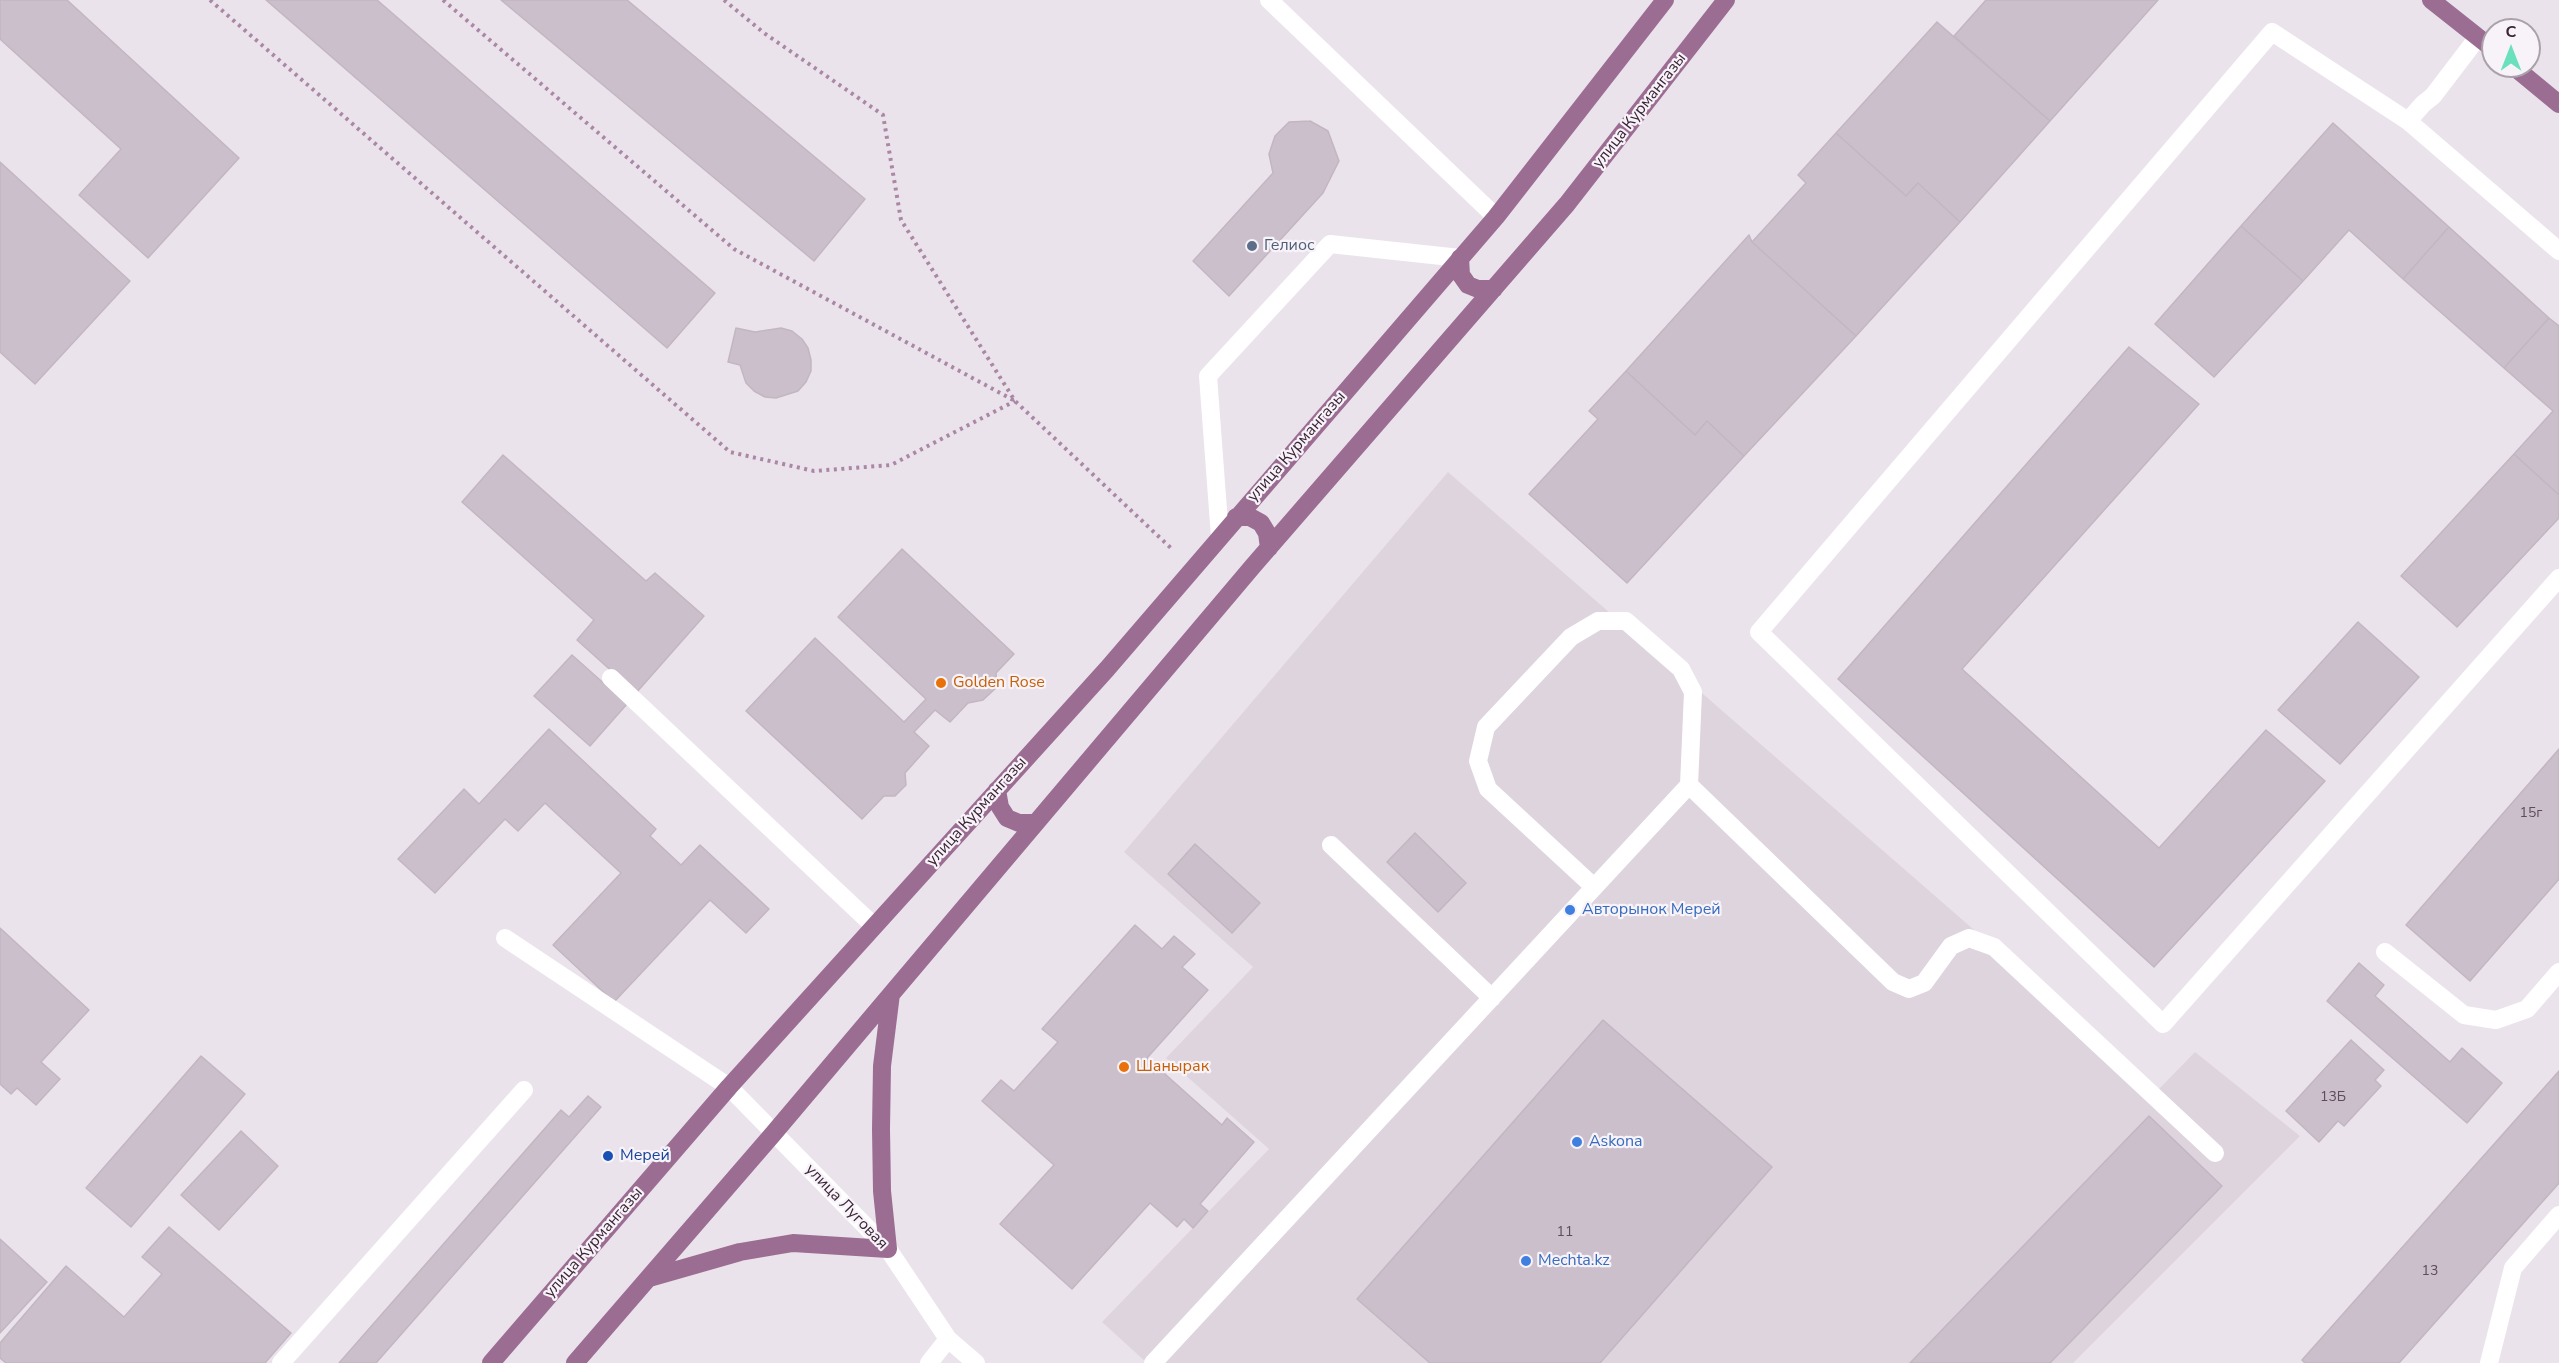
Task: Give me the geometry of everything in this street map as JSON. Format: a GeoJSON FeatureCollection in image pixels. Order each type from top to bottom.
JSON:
{"type":"FeatureCollection","features":[{"type":"Feature","properties":{"kind":"main road"},"geometry":{"type":"LineString","coordinates":[[1496,217],[1665,0]]}},
{"type":"Feature","properties":{"kind":"main road","name":"улица Курмангазы"},"geometry":{"type":"LineString","coordinates":[[1494,289],[1567,204],[1726,0]]}},
{"type":"Feature","properties":{"kind":"main road"},"geometry":{"type":"LineString","coordinates":[[2430,0],[2481,39]]}},
{"type":"Feature","properties":{"kind":"main road"},"geometry":{"type":"LineString","coordinates":[[2528,78],[2559,104]]}},
{"type":"Feature","properties":{"kind":"main road","name":"улица Курмангазы"},"geometry":{"type":"LineString","coordinates":[[491,1363],[729,1086],[997,790],[1193,568],[1496,217]]}},
{"type":"Feature","properties":{"kind":"main road"},"geometry":{"type":"LineString","coordinates":[[1460,258],[1461,275],[1468,285],[1478,289],[1494,289]]}},
{"type":"Feature","properties":{"kind":"main road"},"geometry":{"type":"LineString","coordinates":[[574,1363],[773,1134],[1269,548],[1494,289]]}},
{"type":"Feature","properties":{"kind":"main road"},"geometry":{"type":"LineString","coordinates":[[1236,518],[1250,517],[1261,523],[1267,533],[1269,548]]}},
{"type":"Feature","properties":{"kind":"main road"},"geometry":{"type":"LineString","coordinates":[[997,790],[1000,807],[1007,818],[1019,823],[1035,823]]}},
{"type":"Feature","properties":{"kind":"main road"},"geometry":{"type":"LineString","coordinates":[[648,1278],[741,1252],[794,1243],[888,1249],[882,1191],[881,1129],[882,1066],[891,994]]}},
{"type":"Feature","properties":{"kind":"street"},"geometry":{"type":"LineString","coordinates":[[1269,0],[1496,217]]}},
{"type":"Feature","properties":{"kind":"street"},"geometry":{"type":"LineString","coordinates":[[2559,251],[2408,121],[2272,32],[1759,632],[2163,1024],[2559,578]]}},
{"type":"Feature","properties":{"kind":"street"},"geometry":{"type":"LineString","coordinates":[[2408,121],[2433,96],[2478,37]]}},
{"type":"Feature","properties":{"kind":"street"},"geometry":{"type":"LineString","coordinates":[[1220,537],[1208,376],[1330,244],[1460,258]]}},
{"type":"Feature","properties":{"kind":"street"},"geometry":{"type":"LineString","coordinates":[[1153,1363],[1689,784],[1693,692],[1681,669],[1626,621],[1598,621],[1571,637],[1486,727],[1479,761],[1488,789],[1594,886]]}},
{"type":"Feature","properties":{"kind":"street"},"geometry":{"type":"LineString","coordinates":[[611,678],[874,926]]}},
{"type":"Feature","properties":{"kind":"street"},"geometry":{"type":"LineString","coordinates":[[1689,784],[1893,982],[1909,989],[1924,983],[1951,946],[1970,938],[1994,947],[2215,1153]]}},
{"type":"Feature","properties":{"kind":"street"},"geometry":{"type":"LineString","coordinates":[[1331,845],[1491,998]]}},
{"type":"Feature","properties":{"kind":"street","name":"улица Луговая"},"geometry":{"type":"LineString","coordinates":[[505,938],[729,1086],[773,1134],[888,1249],[948,1339],[976,1363]]}},
{"type":"Feature","properties":{"kind":"street"},"geometry":{"type":"LineString","coordinates":[[2385,952],[2464,1015],[2496,1020],[2527,1009],[2559,972]]}},
{"type":"Feature","properties":{"kind":"street"},"geometry":{"type":"LineString","coordinates":[[280,1363],[524,1090]]}},
{"type":"Feature","properties":{"kind":"street"},"geometry":{"type":"LineString","coordinates":[[2488,1363],[2512,1268],[2559,1215]]}},
{"type":"Feature","properties":{"kind":"street"},"geometry":{"type":"LineString","coordinates":[[928,1363],[948,1339]]}},
{"type":"Feature","properties":{"kind":"path"},"geometry":{"type":"LineString","coordinates":[[210,0],[730,452],[814,471],[891,465],[1015,401]]}},
{"type":"Feature","properties":{"kind":"path"},"geometry":{"type":"LineString","coordinates":[[443,0],[734,249],[1015,401]]}},
{"type":"Feature","properties":{"kind":"path"},"geometry":{"type":"LineString","coordinates":[[723,0],[764,33],[883,115],[901,220],[1015,401],[1193,568]]}},
{"type":"Feature","properties":{"kind":"shaded area","name":"Авторынок Мерей"},"geometry":{"type":"Polygon","coordinates":[[[1448,472],[2158,1090],[2195,1052],[2300,1136],[2073,1363],[1147,1363],[1102,1322],[1269,1149],[1166,1058],[1253,967],[1124,852],[1448,472]]]}},
{"type":"Feature","properties":{"kind":"building"},"geometry":{"type":"Polygon","coordinates":[[[0,0],[67,0],[239,158],[148,258],[79,195],[121,149],[0,39],[0,0]]]}},
{"type":"Feature","properties":{"kind":"building"},"geometry":{"type":"Polygon","coordinates":[[[266,0],[377,0],[715,293],[667,348],[266,0]]]}},
{"type":"Feature","properties":{"kind":"building"},"geometry":{"type":"Polygon","coordinates":[[[501,0],[627,0],[865,199],[814,261],[501,0]]]}},
{"type":"Feature","properties":{"kind":"building"},"geometry":{"type":"Polygon","coordinates":[[[1986,0],[2158,0],[2050,121],[1954,36],[1986,0]]]}},
{"type":"Feature","properties":{"kind":"building"},"geometry":{"type":"Polygon","coordinates":[[[1937,22],[2050,121],[1960,222],[1918,183],[1906,196],[1836,133],[1937,22]]]}},
{"type":"Feature","properties":{"kind":"building"},"geometry":{"type":"Polygon","coordinates":[[[1310,121],[1328,131],[1339,161],[1323,193],[1229,296],[1193,261],[1273,173],[1269,154],[1275,136],[1289,122],[1310,121]]]}},
{"type":"Feature","properties":{"kind":"building"},"geometry":{"type":"Polygon","coordinates":[[[2333,123],[2449,227],[2403,279],[2349,230],[2303,281],[2241,226],[2333,123]]]}},
{"type":"Feature","properties":{"kind":"building"},"geometry":{"type":"Polygon","coordinates":[[[1836,133],[1906,196],[1918,183],[1960,222],[1856,336],[1752,242],[1806,183],[1798,175],[1836,133]]]}},
{"type":"Feature","properties":{"kind":"building"},"geometry":{"type":"Polygon","coordinates":[[[0,162],[130,281],[35,384],[0,352],[0,162]]]}},
{"type":"Feature","properties":{"kind":"building"},"geometry":{"type":"Polygon","coordinates":[[[2241,226],[2303,281],[2214,377],[2155,324],[2241,226]]]}},
{"type":"Feature","properties":{"kind":"building"},"geometry":{"type":"Polygon","coordinates":[[[2449,227],[2549,318],[2504,368],[2403,279],[2449,227]]]}},
{"type":"Feature","properties":{"kind":"building"},"geometry":{"type":"Polygon","coordinates":[[[1749,235],[1752,242],[1856,336],[1744,456],[1707,421],[1695,435],[1626,371],[1749,235]]]}},
{"type":"Feature","properties":{"kind":"building"},"geometry":{"type":"Polygon","coordinates":[[[2549,318],[2559,326],[2559,495],[2514,454],[2553,411],[2504,368],[2549,318]]]}},
{"type":"Feature","properties":{"kind":"building"},"geometry":{"type":"Polygon","coordinates":[[[736,328],[755,332],[781,328],[792,331],[808,348],[811,371],[806,382],[798,391],[776,398],[765,397],[754,391],[746,383],[740,365],[728,362],[736,328]]]}},
{"type":"Feature","properties":{"kind":"building"},"geometry":{"type":"Polygon","coordinates":[[[2129,347],[2199,404],[1962,669],[2159,848],[2266,730],[2325,781],[2154,967],[1838,679],[2129,347]]]}},
{"type":"Feature","properties":{"kind":"building"},"geometry":{"type":"Polygon","coordinates":[[[1626,371],[1695,435],[1707,421],[1744,456],[1627,583],[1529,494],[1598,419],[1589,411],[1626,371]]]}},
{"type":"Feature","properties":{"kind":"building"},"geometry":{"type":"Polygon","coordinates":[[[2514,454],[2559,495],[2559,518],[2457,627],[2401,576],[2514,454]]]}},
{"type":"Feature","properties":{"kind":"building"},"geometry":{"type":"Polygon","coordinates":[[[503,455],[646,581],[655,573],[704,616],[636,693],[577,640],[594,620],[462,502],[503,455]]]}},
{"type":"Feature","properties":{"kind":"building"},"geometry":{"type":"Polygon","coordinates":[[[902,549],[1014,654],[996,673],[997,687],[983,700],[968,703],[950,722],[935,710],[914,732],[929,746],[905,773],[906,785],[895,796],[884,796],[862,819],[746,711],[815,638],[904,722],[926,699],[838,617],[902,549]]]}},
{"type":"Feature","properties":{"kind":"building"},"geometry":{"type":"Polygon","coordinates":[[[2358,622],[2419,677],[2340,764],[2278,710],[2358,622]]]}},
{"type":"Feature","properties":{"kind":"building"},"geometry":{"type":"Polygon","coordinates":[[[572,655],[627,704],[590,746],[534,696],[572,655]]]}},
{"type":"Feature","properties":{"kind":"building"},"geometry":{"type":"Polygon","coordinates":[[[549,729],[656,829],[650,836],[681,865],[700,845],[769,909],[746,933],[710,900],[614,1002],[553,945],[621,873],[545,803],[518,831],[505,819],[435,893],[398,859],[464,789],[479,804],[549,729]]]}},
{"type":"Feature","properties":{"kind":"building"},"geometry":{"type":"Polygon","coordinates":[[[2559,749],[2559,879],[2470,981],[2406,925],[2559,749]]]}},
{"type":"Feature","properties":{"kind":"building"},"geometry":{"type":"Polygon","coordinates":[[[1415,833],[1466,883],[1438,912],[1387,862],[1415,833]]]}},
{"type":"Feature","properties":{"kind":"building"},"geometry":{"type":"Polygon","coordinates":[[[1195,844],[1260,903],[1232,933],[1168,874],[1195,844]]]}},
{"type":"Feature","properties":{"kind":"building"},"geometry":{"type":"Polygon","coordinates":[[[1135,925],[1162,949],[1174,936],[1195,954],[1182,967],[1208,990],[1147,1058],[1222,1125],[1227,1118],[1254,1142],[1200,1204],[1208,1211],[1193,1228],[1184,1219],[1177,1227],[1150,1203],[1072,1289],[1000,1224],[1054,1165],[982,1101],[1001,1080],[1014,1091],[1058,1042],[1042,1029],[1135,925]]]}},
{"type":"Feature","properties":{"kind":"building"},"geometry":{"type":"Polygon","coordinates":[[[0,928],[89,1010],[41,1062],[60,1079],[36,1105],[17,1088],[11,1094],[0,1084],[0,928]]]}},
{"type":"Feature","properties":{"kind":"building"},"geometry":{"type":"Polygon","coordinates":[[[2359,963],[2384,985],[2375,996],[2450,1062],[2462,1048],[2502,1083],[2467,1123],[2327,1001],[2359,963]]]}},
{"type":"Feature","properties":{"kind":"building"},"geometry":{"type":"Polygon","coordinates":[[[1603,1020],[1772,1167],[1600,1363],[1430,1363],[1357,1299],[1603,1020]]]}},
{"type":"Feature","properties":{"kind":"building"},"geometry":{"type":"Polygon","coordinates":[[[2351,1040],[2384,1070],[2375,1080],[2381,1086],[2344,1126],[2338,1121],[2319,1142],[2286,1111],[2351,1040]]]}},
{"type":"Feature","properties":{"kind":"building"},"geometry":{"type":"Polygon","coordinates":[[[201,1056],[245,1094],[131,1227],[86,1188],[201,1056]]]}},
{"type":"Feature","properties":{"kind":"building"},"geometry":{"type":"Polygon","coordinates":[[[2559,1071],[2559,1183],[2399,1363],[2305,1363],[2302,1360],[2559,1071]]]}},
{"type":"Feature","properties":{"kind":"building"},"geometry":{"type":"Polygon","coordinates":[[[588,1096],[601,1107],[376,1363],[339,1363],[561,1110],[569,1117],[588,1096]]]}},
{"type":"Feature","properties":{"kind":"building"},"geometry":{"type":"Polygon","coordinates":[[[2149,1116],[2222,1186],[2050,1363],[1910,1363],[2149,1116]]]}},
{"type":"Feature","properties":{"kind":"building"},"geometry":{"type":"Polygon","coordinates":[[[241,1131],[278,1166],[219,1230],[181,1195],[241,1131]]]}},
{"type":"Feature","properties":{"kind":"building"},"geometry":{"type":"Polygon","coordinates":[[[169,1227],[291,1333],[265,1363],[6,1363],[0,1358],[0,1343],[66,1266],[124,1317],[162,1274],[142,1257],[169,1227]]]}},
{"type":"Feature","properties":{"kind":"building"},"geometry":{"type":"Polygon","coordinates":[[[0,1239],[47,1282],[0,1333],[0,1239]]]}},
{"type":"Feature","properties":{"kind":"place","name":"Гелиос"},"geometry":{"type":"Point","coordinates":[1252,246]}},
{"type":"Feature","properties":{"kind":"place","name":"Golden Rose"},"geometry":{"type":"Point","coordinates":[941,683]}},
{"type":"Feature","properties":{"kind":"place","name":"Авторынок Мерей"},"geometry":{"type":"Point","coordinates":[1570,910]}},
{"type":"Feature","properties":{"kind":"place","name":"Шанырак"},"geometry":{"type":"Point","coordinates":[1124,1067]}},
{"type":"Feature","properties":{"kind":"place","name":"Askona"},"geometry":{"type":"Point","coordinates":[1577,1142]}},
{"type":"Feature","properties":{"kind":"place","name":"Мерей"},"geometry":{"type":"Point","coordinates":[608,1156]}},
{"type":"Feature","properties":{"kind":"place","name":"Mechta.kz"},"geometry":{"type":"Point","coordinates":[1526,1261]}}]}
